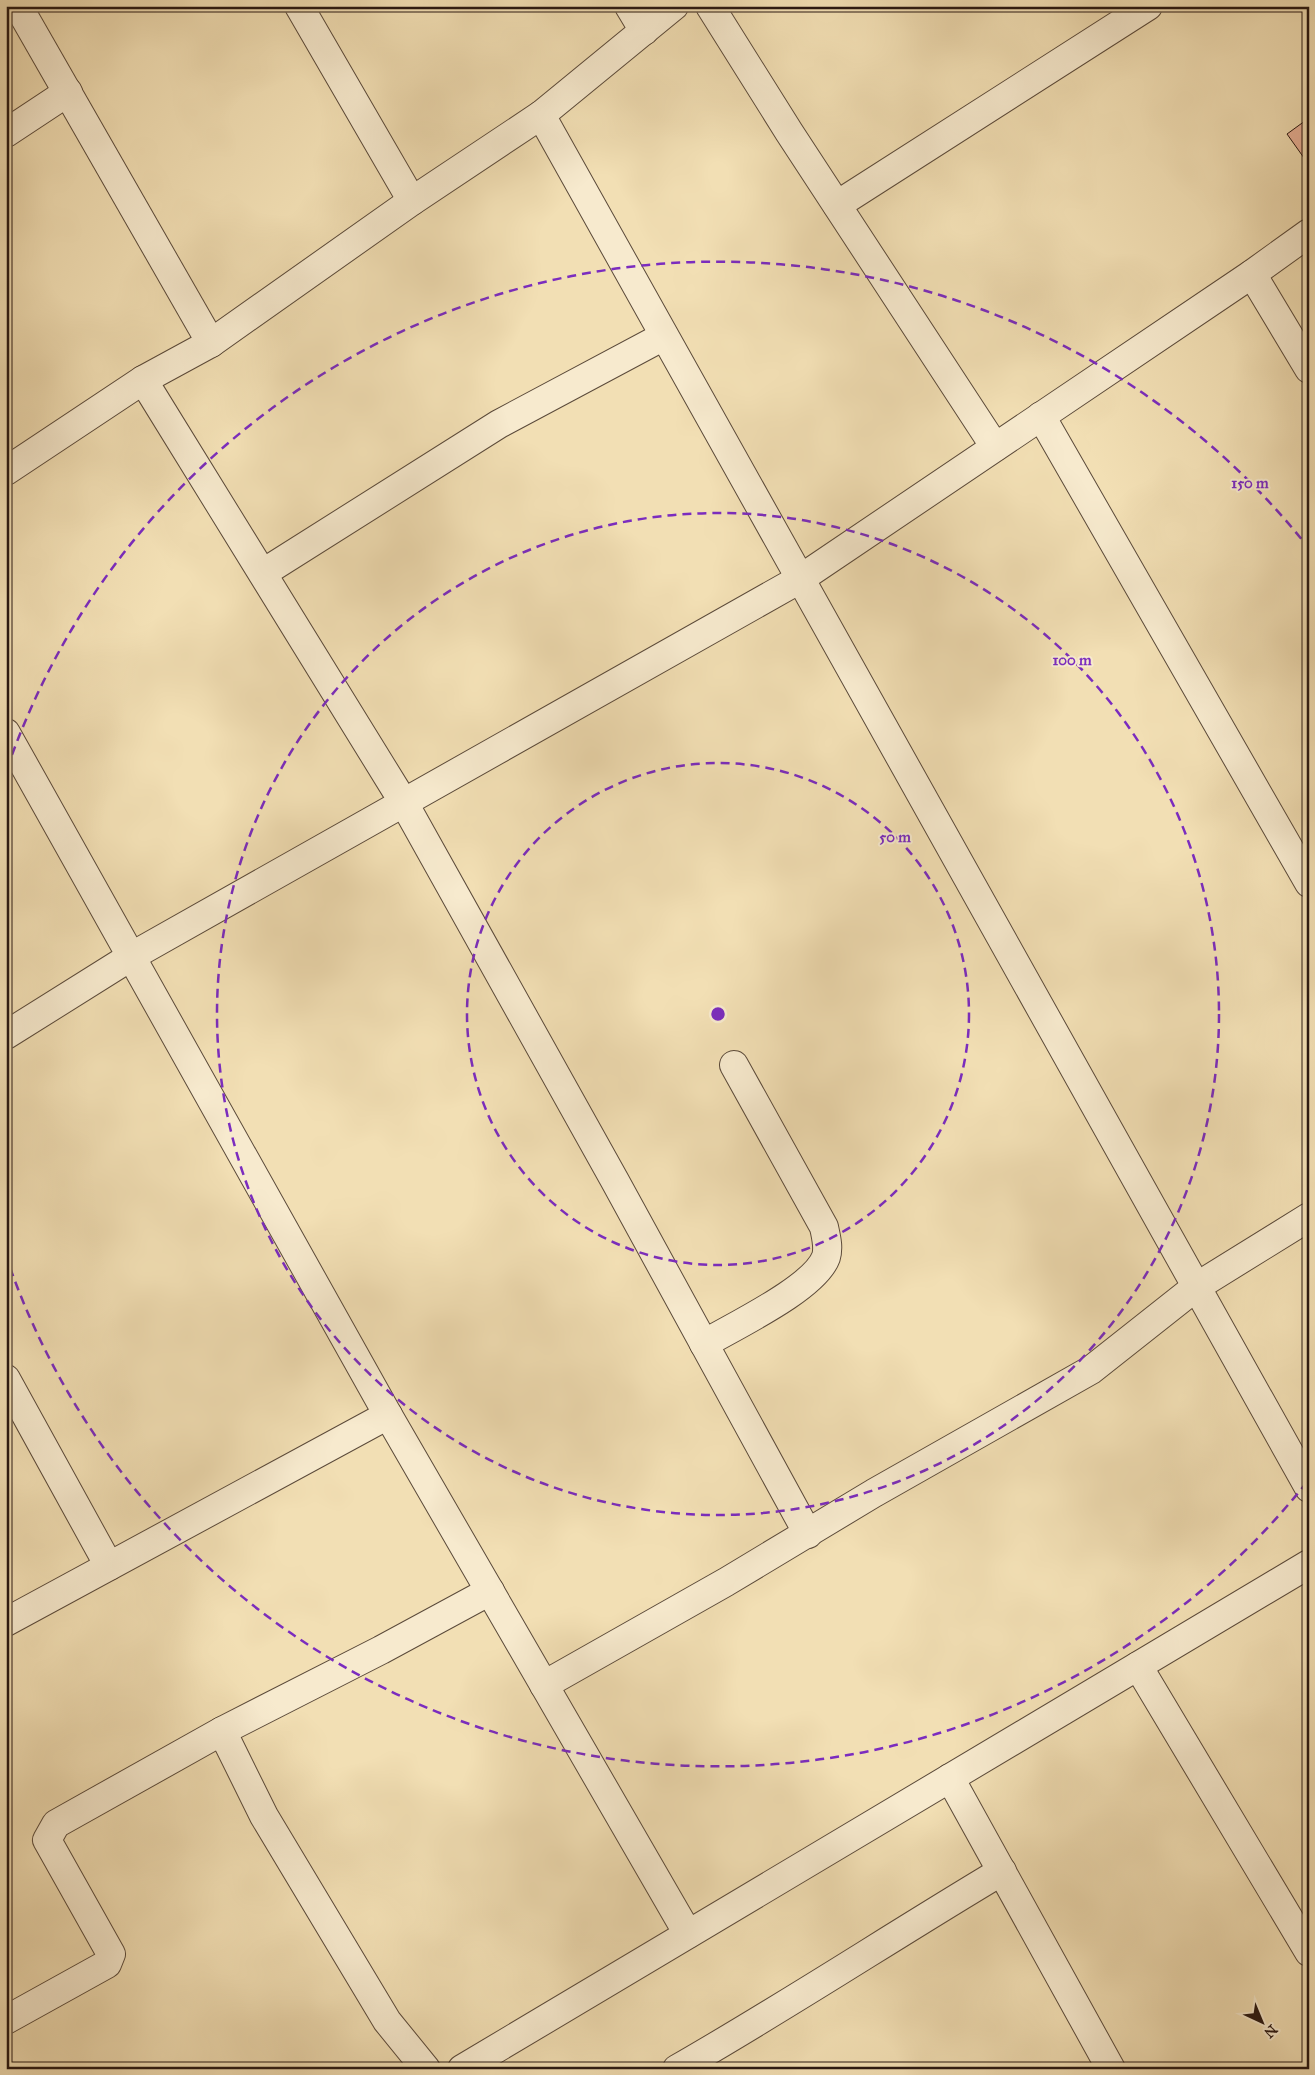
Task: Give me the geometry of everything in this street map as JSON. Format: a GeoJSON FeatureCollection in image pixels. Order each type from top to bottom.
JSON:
{"type":"FeatureCollection","features":[{"type":"Feature","properties":{"kind":"street"},"geometry":{"type":"LineString","coordinates":[[18,6],[211,344]]}},
{"type":"Feature","properties":{"kind":"street"},"geometry":{"type":"LineString","coordinates":[[299,6],[412,201]]}},
{"type":"Feature","properties":{"kind":"street"},"geometry":{"type":"LineString","coordinates":[[629,6],[644,31]]}},
{"type":"Feature","properties":{"kind":"street"},"geometry":{"type":"LineString","coordinates":[[6,471],[143,380],[211,344],[412,201],[541,115],[674,6]]}},
{"type":"Feature","properties":{"kind":"street"},"geometry":{"type":"LineString","coordinates":[[710,6],[995,447]]}},
{"type":"Feature","properties":{"kind":"street"},"geometry":{"type":"LineString","coordinates":[[838,205],[1148,6]]}},
{"type":"Feature","properties":{"kind":"street"},"geometry":{"type":"LineString","coordinates":[[6,133],[68,92]]}},
{"type":"Feature","properties":{"kind":"street"},"geometry":{"type":"LineString","coordinates":[[541,115],[1309,1488]]}},
{"type":"Feature","properties":{"kind":"street"},"geometry":{"type":"LineString","coordinates":[[6,1035],[132,956],[800,579],[1252,274],[1309,233]]}},
{"type":"Feature","properties":{"kind":"street"},"geometry":{"type":"LineString","coordinates":[[1252,274],[1309,369]]}},
{"type":"Feature","properties":{"kind":"street"},"geometry":{"type":"LineString","coordinates":[[263,573],[498,424],[664,336]]}},
{"type":"Feature","properties":{"kind":"street"},"geometry":{"type":"LineString","coordinates":[[143,380],[404,803],[616,1181],[808,1534]]}},
{"type":"Feature","properties":{"kind":"street"},"geometry":{"type":"LineString","coordinates":[[1041,416],[1309,883]]}},
{"type":"Feature","properties":{"kind":"street"},"geometry":{"type":"LineString","coordinates":[[6,733],[388,1415],[688,1934]]}},
{"type":"Feature","properties":{"kind":"street"},"geometry":{"type":"LineString","coordinates":[[704,1344],[799,1289],[820,1268],[826,1256],[828,1243],[824,1227],[734,1065]]}},
{"type":"Feature","properties":{"kind":"street"},"geometry":{"type":"LineString","coordinates":[[544,1685],[726,1582],[874,1493],[1091,1370],[1196,1287],[1309,1217]]}},
{"type":"Feature","properties":{"kind":"street"},"geometry":{"type":"LineString","coordinates":[[6,1379],[109,1566]]}},
{"type":"Feature","properties":{"kind":"street"},"geometry":{"type":"LineString","coordinates":[[6,1622],[388,1415]]}},
{"type":"Feature","properties":{"kind":"street"},"geometry":{"type":"LineString","coordinates":[[462,2069],[499,2059],[688,1934],[1309,1564]]}},
{"type":"Feature","properties":{"kind":"street"},"geometry":{"type":"LineString","coordinates":[[6,2020],[107,1964],[110,1954],[47,1840],[56,1824],[222,1731],[381,1650],[490,1591]]}},
{"type":"Feature","properties":{"kind":"street"},"geometry":{"type":"LineString","coordinates":[[1138,1666],[1309,1952]]}},
{"type":"Feature","properties":{"kind":"street"},"geometry":{"type":"LineString","coordinates":[[222,1731],[264,1816],[387,2021],[426,2069]]}},
{"type":"Feature","properties":{"kind":"street"},"geometry":{"type":"LineString","coordinates":[[950,1778],[1002,1871],[1103,2066]]}},
{"type":"Feature","properties":{"kind":"street"},"geometry":{"type":"LineString","coordinates":[[677,2069],[757,2023],[899,1932],[1002,1871]]}},
{"type":"Feature","properties":{"kind":"building"},"geometry":{"type":"Polygon","coordinates":[[[1309,118],[1309,165],[1287,134],[1309,118]]]}}]}
